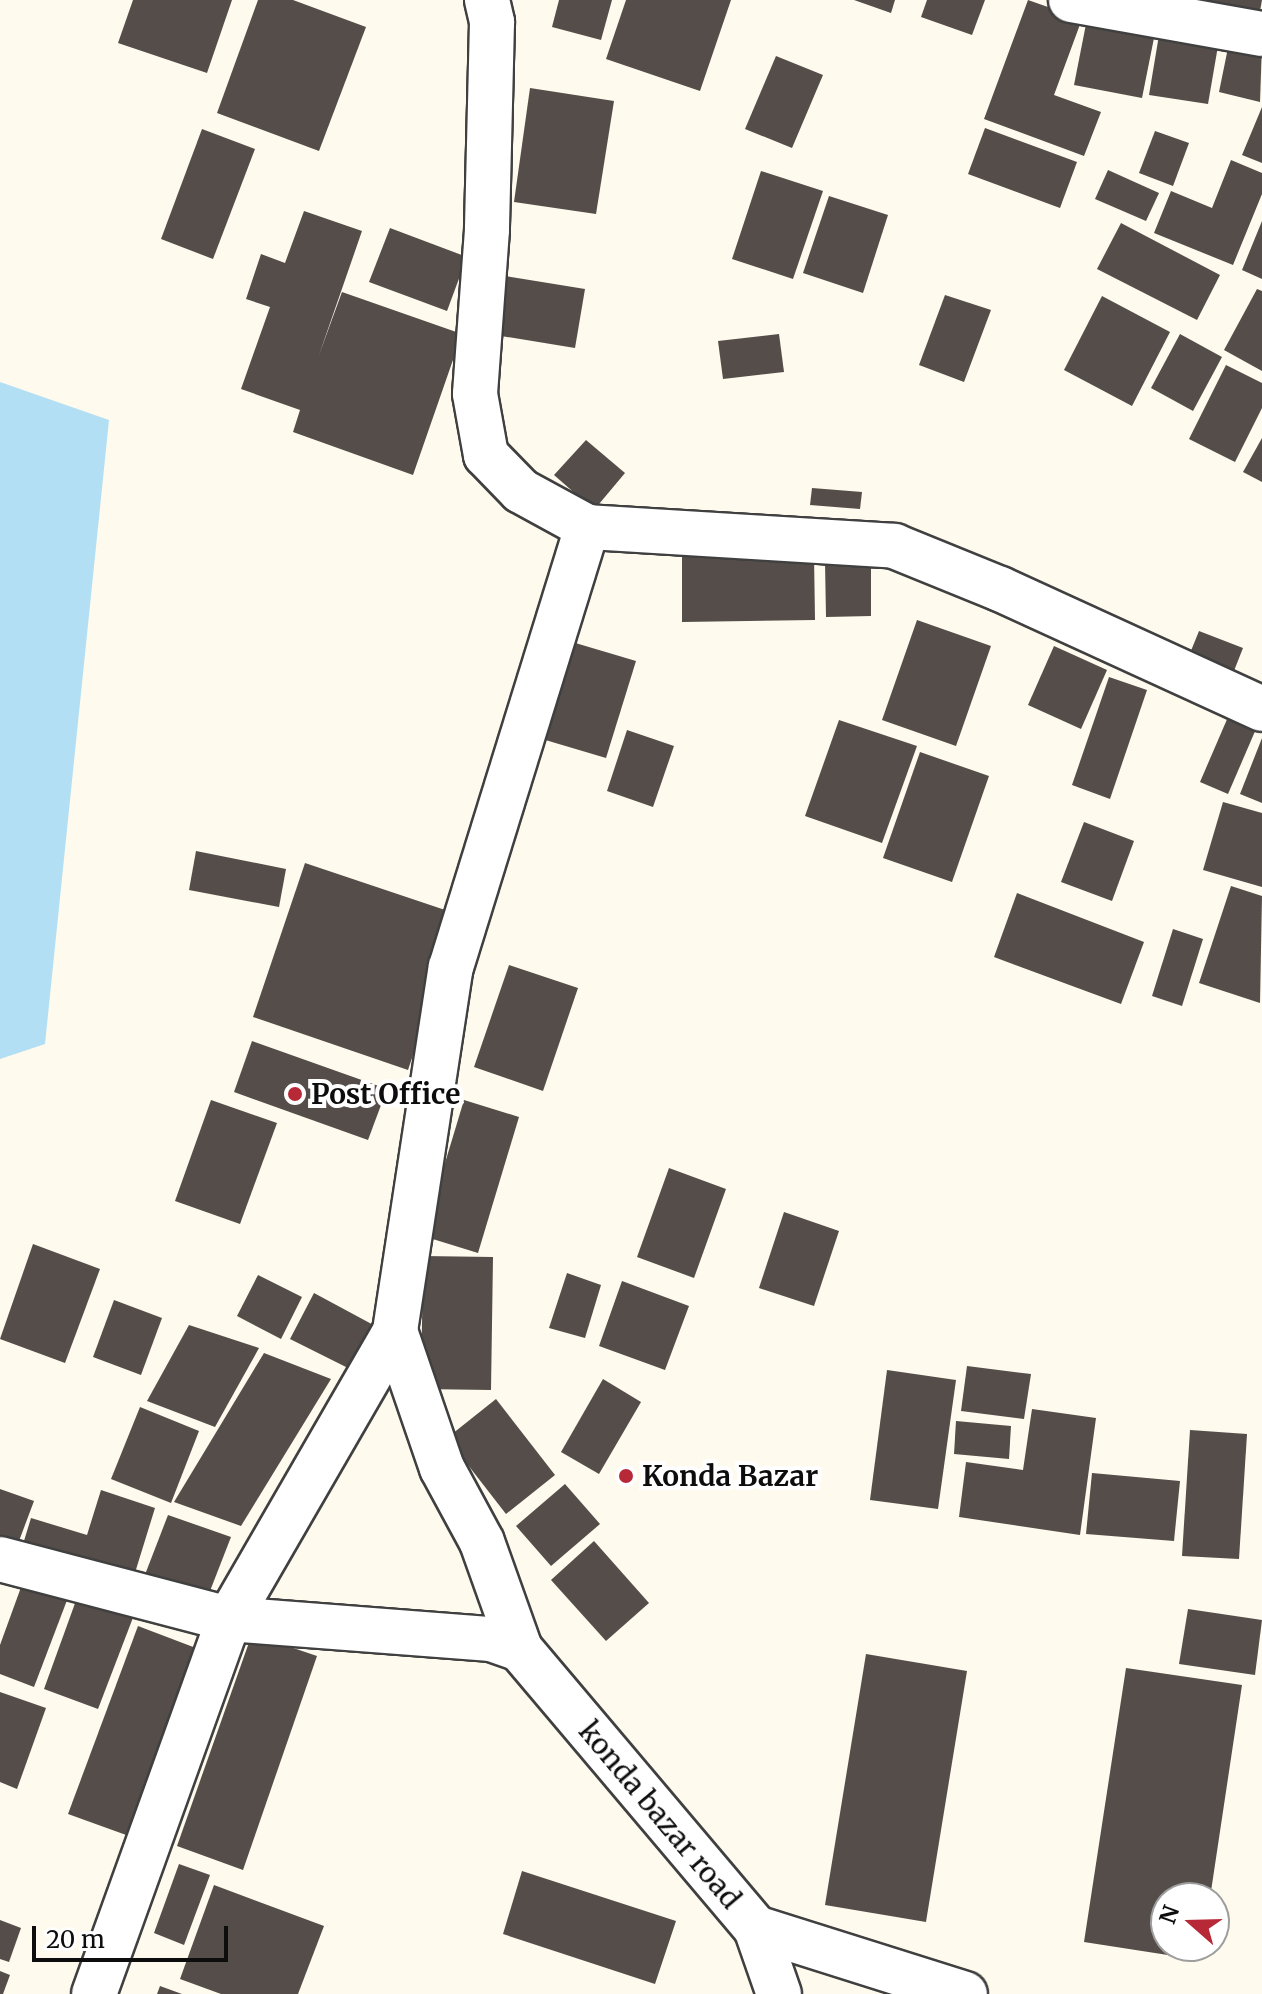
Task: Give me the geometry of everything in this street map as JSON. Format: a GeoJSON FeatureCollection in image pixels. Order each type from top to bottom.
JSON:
{"type":"FeatureCollection","features":[{"type":"Feature","properties":{"kind":"street"},"geometry":{"type":"LineString","coordinates":[[487,0],[492,22],[488,214],[475,394],[486,455],[521,491],[587,527],[894,546],[1000,589],[1262,709]]}},
{"type":"Feature","properties":{"kind":"street"},"geometry":{"type":"LineString","coordinates":[[1071,0],[1262,34]]}},
{"type":"Feature","properties":{"kind":"street"},"geometry":{"type":"LineString","coordinates":[[94,1994],[229,1619],[395,1331],[451,967],[587,527]]}},
{"type":"Feature","properties":{"kind":"street"},"geometry":{"type":"LineString","coordinates":[[395,1331],[442,1468],[482,1542],[520,1649]]}},
{"type":"Feature","properties":{"kind":"street"},"geometry":{"type":"LineString","coordinates":[[0,1559],[229,1619],[491,1639],[520,1649]]}},
{"type":"Feature","properties":{"kind":"street","name":"konda bazar road"},"geometry":{"type":"LineString","coordinates":[[520,1649],[756,1928],[779,1994]]}},
{"type":"Feature","properties":{"kind":"street"},"geometry":{"type":"LineString","coordinates":[[756,1928],[965,1994]]}},
{"type":"Feature","properties":{"kind":"water"},"geometry":{"type":"Polygon","coordinates":[[[0,382],[109,420],[45,1044],[0,1059],[0,382]]]}},
{"type":"Feature","properties":{"kind":"building"},"geometry":{"type":"Polygon","coordinates":[[[133,0],[232,0],[207,73],[118,43],[133,0]]]}},
{"type":"Feature","properties":{"kind":"building"},"geometry":{"type":"Polygon","coordinates":[[[258,0],[293,0],[366,27],[319,151],[217,113],[258,0]]]}},
{"type":"Feature","properties":{"kind":"building"},"geometry":{"type":"Polygon","coordinates":[[[559,0],[612,0],[601,40],[552,27],[559,0]]]}},
{"type":"Feature","properties":{"kind":"building"},"geometry":{"type":"Polygon","coordinates":[[[626,0],[731,0],[700,91],[606,59],[626,0]]]}},
{"type":"Feature","properties":{"kind":"building"},"geometry":{"type":"Polygon","coordinates":[[[854,0],[895,0],[891,13],[854,0]]]}},
{"type":"Feature","properties":{"kind":"building"},"geometry":{"type":"Polygon","coordinates":[[[927,0],[985,0],[972,35],[921,17],[927,0]]]}},
{"type":"Feature","properties":{"kind":"building"},"geometry":{"type":"Polygon","coordinates":[[[1028,0],[1082,19],[1054,95],[1101,112],[1084,156],[984,119],[1028,0]]]}},
{"type":"Feature","properties":{"kind":"building"},"geometry":{"type":"Polygon","coordinates":[[[1197,0],[1262,0],[1257,28],[1194,14],[1197,0]]]}},
{"type":"Feature","properties":{"kind":"building"},"geometry":{"type":"Polygon","coordinates":[[[1087,19],[1155,33],[1142,98],[1074,85],[1087,19]]]}},
{"type":"Feature","properties":{"kind":"building"},"geometry":{"type":"Polygon","coordinates":[[[1160,29],[1219,40],[1208,104],[1149,95],[1160,29]]]}},
{"type":"Feature","properties":{"kind":"building"},"geometry":{"type":"Polygon","coordinates":[[[1230,38],[1262,44],[1260,102],[1219,92],[1230,38]]]}},
{"type":"Feature","properties":{"kind":"building"},"geometry":{"type":"Polygon","coordinates":[[[776,56],[823,75],[792,148],[745,129],[776,56]]]}},
{"type":"Feature","properties":{"kind":"building"},"geometry":{"type":"Polygon","coordinates":[[[530,88],[614,101],[596,214],[514,202],[530,88]]]}},
{"type":"Feature","properties":{"kind":"building"},"geometry":{"type":"Polygon","coordinates":[[[1262,107],[1262,163],[1242,155],[1262,107]]]}},
{"type":"Feature","properties":{"kind":"building"},"geometry":{"type":"Polygon","coordinates":[[[985,128],[1077,162],[1060,208],[968,174],[985,128]]]}},
{"type":"Feature","properties":{"kind":"building"},"geometry":{"type":"Polygon","coordinates":[[[202,129],[255,149],[213,259],[161,239],[202,129]]]}},
{"type":"Feature","properties":{"kind":"building"},"geometry":{"type":"Polygon","coordinates":[[[1155,131],[1189,143],[1173,186],[1139,173],[1155,131]]]}},
{"type":"Feature","properties":{"kind":"building"},"geometry":{"type":"Polygon","coordinates":[[[1231,160],[1262,173],[1262,194],[1233,265],[1154,233],[1171,191],[1212,208],[1231,160]]]}},
{"type":"Feature","properties":{"kind":"building"},"geometry":{"type":"Polygon","coordinates":[[[1108,170],[1159,193],[1146,221],[1095,199],[1108,170]]]}},
{"type":"Feature","properties":{"kind":"building"},"geometry":{"type":"Polygon","coordinates":[[[761,171],[823,191],[793,279],[732,259],[761,171]]]}},
{"type":"Feature","properties":{"kind":"building"},"geometry":{"type":"Polygon","coordinates":[[[829,196],[888,215],[863,293],[803,273],[829,196]]]}},
{"type":"Feature","properties":{"kind":"building"},"geometry":{"type":"Polygon","coordinates":[[[304,211],[362,231],[319,355],[342,292],[462,334],[413,475],[293,432],[300,410],[241,389],[270,307],[246,299],[261,254],[285,263],[304,211]]]}},
{"type":"Feature","properties":{"kind":"building"},"geometry":{"type":"Polygon","coordinates":[[[1262,221],[1262,279],[1242,270],[1262,221]]]}},
{"type":"Feature","properties":{"kind":"building"},"geometry":{"type":"Polygon","coordinates":[[[1121,223],[1220,275],[1197,320],[1097,269],[1121,223]]]}},
{"type":"Feature","properties":{"kind":"building"},"geometry":{"type":"Polygon","coordinates":[[[390,228],[467,257],[447,311],[369,282],[390,228]]]}},
{"type":"Feature","properties":{"kind":"building"},"geometry":{"type":"Polygon","coordinates":[[[505,276],[585,289],[575,348],[495,335],[505,276]]]}},
{"type":"Feature","properties":{"kind":"building"},"geometry":{"type":"Polygon","coordinates":[[[1257,289],[1262,291],[1262,371],[1224,350],[1257,289]]]}},
{"type":"Feature","properties":{"kind":"building"},"geometry":{"type":"Polygon","coordinates":[[[945,295],[991,310],[964,382],[919,365],[945,295]]]}},
{"type":"Feature","properties":{"kind":"building"},"geometry":{"type":"Polygon","coordinates":[[[1102,296],[1170,332],[1132,406],[1064,370],[1102,296]]]}},
{"type":"Feature","properties":{"kind":"building"},"geometry":{"type":"Polygon","coordinates":[[[779,334],[784,372],[723,379],[718,341],[779,334]]]}},
{"type":"Feature","properties":{"kind":"building"},"geometry":{"type":"Polygon","coordinates":[[[1180,334],[1222,357],[1193,411],[1151,388],[1180,334]]]}},
{"type":"Feature","properties":{"kind":"building"},"geometry":{"type":"Polygon","coordinates":[[[1226,365],[1262,383],[1262,408],[1235,462],[1189,439],[1226,365]]]}},
{"type":"Feature","properties":{"kind":"building"},"geometry":{"type":"Polygon","coordinates":[[[1262,438],[1262,482],[1243,472],[1262,438]]]}},
{"type":"Feature","properties":{"kind":"building"},"geometry":{"type":"Polygon","coordinates":[[[586,440],[625,473],[594,510],[554,475],[586,440]]]}},
{"type":"Feature","properties":{"kind":"building"},"geometry":{"type":"Polygon","coordinates":[[[812,488],[862,492],[860,509],[810,505],[812,488]]]}},
{"type":"Feature","properties":{"kind":"building"},"geometry":{"type":"Polygon","coordinates":[[[814,555],[815,620],[682,622],[682,556],[814,555]]]}},
{"type":"Feature","properties":{"kind":"building"},"geometry":{"type":"Polygon","coordinates":[[[825,562],[871,562],[871,616],[826,617],[825,562]]]}},
{"type":"Feature","properties":{"kind":"building"},"geometry":{"type":"Polygon","coordinates":[[[917,620],[991,646],[956,746],[882,720],[917,620]]]}},
{"type":"Feature","properties":{"kind":"building"},"geometry":{"type":"Polygon","coordinates":[[[1199,631],[1243,648],[1228,686],[1184,668],[1199,631]]]}},
{"type":"Feature","properties":{"kind":"building"},"geometry":{"type":"Polygon","coordinates":[[[572,642],[636,661],[606,758],[542,739],[572,642]]]}},
{"type":"Feature","properties":{"kind":"building"},"geometry":{"type":"Polygon","coordinates":[[[1054,646],[1107,670],[1081,729],[1028,705],[1054,646]]]}},
{"type":"Feature","properties":{"kind":"building"},"geometry":{"type":"Polygon","coordinates":[[[1109,677],[1147,690],[1110,799],[1072,785],[1109,677]]]}},
{"type":"Feature","properties":{"kind":"building"},"geometry":{"type":"Polygon","coordinates":[[[1228,717],[1256,729],[1228,794],[1200,782],[1228,717]]]}},
{"type":"Feature","properties":{"kind":"building"},"geometry":{"type":"Polygon","coordinates":[[[839,720],[917,746],[882,843],[805,816],[839,720]]]}},
{"type":"Feature","properties":{"kind":"building"},"geometry":{"type":"Polygon","coordinates":[[[627,730],[674,746],[653,807],[607,791],[627,730]]]}},
{"type":"Feature","properties":{"kind":"building"},"geometry":{"type":"Polygon","coordinates":[[[1262,738],[1262,803],[1240,794],[1262,738]]]}},
{"type":"Feature","properties":{"kind":"building"},"geometry":{"type":"Polygon","coordinates":[[[920,752],[989,776],[952,882],[883,858],[920,752]]]}},
{"type":"Feature","properties":{"kind":"building"},"geometry":{"type":"Polygon","coordinates":[[[1223,802],[1262,813],[1262,887],[1203,870],[1223,802]]]}},
{"type":"Feature","properties":{"kind":"building"},"geometry":{"type":"Polygon","coordinates":[[[1084,822],[1134,841],[1112,901],[1061,882],[1084,822]]]}},
{"type":"Feature","properties":{"kind":"building"},"geometry":{"type":"Polygon","coordinates":[[[196,851],[286,869],[279,907],[189,890],[196,851]]]}},
{"type":"Feature","properties":{"kind":"building"},"geometry":{"type":"Polygon","coordinates":[[[305,863],[460,915],[408,1070],[253,1017],[305,863]]]}},
{"type":"Feature","properties":{"kind":"building"},"geometry":{"type":"Polygon","coordinates":[[[1231,886],[1262,896],[1260,1003],[1199,983],[1231,886]]]}},
{"type":"Feature","properties":{"kind":"building"},"geometry":{"type":"Polygon","coordinates":[[[1017,893],[1144,942],[1121,1004],[994,957],[1017,893]]]}},
{"type":"Feature","properties":{"kind":"building"},"geometry":{"type":"Polygon","coordinates":[[[1173,929],[1203,939],[1182,1006],[1152,996],[1173,929]]]}},
{"type":"Feature","properties":{"kind":"building"},"geometry":{"type":"Polygon","coordinates":[[[509,965],[578,988],[543,1091],[474,1067],[509,965]]]}},
{"type":"Feature","properties":{"kind":"building"},"geometry":{"type":"Polygon","coordinates":[[[252,1041],[387,1089],[368,1140],[234,1092],[252,1041]]]}},
{"type":"Feature","properties":{"kind":"building"},"geometry":{"type":"Polygon","coordinates":[[[211,1100],[277,1123],[240,1224],[175,1201],[211,1100]]]}},
{"type":"Feature","properties":{"kind":"building"},"geometry":{"type":"Polygon","coordinates":[[[464,1100],[519,1117],[478,1253],[423,1236],[464,1100]]]}},
{"type":"Feature","properties":{"kind":"building"},"geometry":{"type":"Polygon","coordinates":[[[669,1168],[726,1189],[694,1278],[637,1257],[669,1168]]]}},
{"type":"Feature","properties":{"kind":"building"},"geometry":{"type":"Polygon","coordinates":[[[784,1212],[839,1231],[814,1306],[759,1288],[784,1212]]]}},
{"type":"Feature","properties":{"kind":"building"},"geometry":{"type":"Polygon","coordinates":[[[33,1244],[100,1269],[65,1363],[0,1339],[33,1244]]]}},
{"type":"Feature","properties":{"kind":"building"},"geometry":{"type":"Polygon","coordinates":[[[423,1256],[493,1257],[491,1390],[421,1389],[423,1256]]]}},
{"type":"Feature","properties":{"kind":"building"},"geometry":{"type":"Polygon","coordinates":[[[567,1273],[601,1285],[585,1338],[549,1328],[567,1273]]]}},
{"type":"Feature","properties":{"kind":"building"},"geometry":{"type":"Polygon","coordinates":[[[258,1275],[302,1297],[281,1339],[237,1316],[258,1275]]]}},
{"type":"Feature","properties":{"kind":"building"},"geometry":{"type":"Polygon","coordinates":[[[622,1281],[689,1306],[665,1370],[599,1346],[622,1281]]]}},
{"type":"Feature","properties":{"kind":"building"},"geometry":{"type":"Polygon","coordinates":[[[314,1293],[379,1328],[356,1372],[290,1339],[314,1293]]]}},
{"type":"Feature","properties":{"kind":"building"},"geometry":{"type":"Polygon","coordinates":[[[114,1300],[162,1318],[141,1375],[93,1357],[114,1300]]]}},
{"type":"Feature","properties":{"kind":"building"},"geometry":{"type":"Polygon","coordinates":[[[189,1325],[259,1348],[215,1427],[147,1401],[189,1325]]]}},
{"type":"Feature","properties":{"kind":"building"},"geometry":{"type":"Polygon","coordinates":[[[264,1353],[331,1379],[241,1526],[174,1502],[264,1353]]]}},
{"type":"Feature","properties":{"kind":"building"},"geometry":{"type":"Polygon","coordinates":[[[967,1366],[1031,1374],[1024,1419],[961,1411],[967,1366]]]}},
{"type":"Feature","properties":{"kind":"building"},"geometry":{"type":"Polygon","coordinates":[[[887,1370],[956,1380],[938,1509],[870,1500],[887,1370]]]}},
{"type":"Feature","properties":{"kind":"building"},"geometry":{"type":"Polygon","coordinates":[[[603,1379],[641,1402],[599,1474],[561,1452],[603,1379]]]}},
{"type":"Feature","properties":{"kind":"building"},"geometry":{"type":"Polygon","coordinates":[[[496,1399],[555,1475],[506,1514],[447,1438],[496,1399]]]}},
{"type":"Feature","properties":{"kind":"building"},"geometry":{"type":"Polygon","coordinates":[[[140,1407],[199,1431],[171,1503],[111,1479],[140,1407]]]}},
{"type":"Feature","properties":{"kind":"building"},"geometry":{"type":"Polygon","coordinates":[[[1032,1409],[1096,1418],[1080,1535],[959,1517],[966,1462],[1023,1470],[1032,1409]]]}},
{"type":"Feature","properties":{"kind":"building"},"geometry":{"type":"Polygon","coordinates":[[[956,1421],[1011,1426],[1009,1459],[954,1454],[956,1421]]]}},
{"type":"Feature","properties":{"kind":"building"},"geometry":{"type":"Polygon","coordinates":[[[1190,1430],[1247,1434],[1239,1559],[1182,1556],[1190,1430]]]}},
{"type":"Feature","properties":{"kind":"building"},"geometry":{"type":"Polygon","coordinates":[[[1092,1473],[1180,1481],[1174,1541],[1086,1534],[1092,1473]]]}},
{"type":"Feature","properties":{"kind":"building"},"geometry":{"type":"Polygon","coordinates":[[[565,1484],[600,1524],[551,1566],[516,1526],[565,1484]]]}},
{"type":"Feature","properties":{"kind":"building"},"geometry":{"type":"Polygon","coordinates":[[[0,1489],[34,1501],[13,1557],[0,1552],[0,1489]]]}},
{"type":"Feature","properties":{"kind":"building"},"geometry":{"type":"Polygon","coordinates":[[[101,1490],[155,1508],[130,1589],[20,1554],[31,1518],[87,1535],[101,1490]]]}},
{"type":"Feature","properties":{"kind":"building"},"geometry":{"type":"Polygon","coordinates":[[[168,1515],[231,1537],[203,1609],[141,1585],[168,1515]]]}},
{"type":"Feature","properties":{"kind":"building"},"geometry":{"type":"Polygon","coordinates":[[[594,1541],[649,1603],[606,1641],[551,1580],[594,1541]]]}},
{"type":"Feature","properties":{"kind":"building"},"geometry":{"type":"Polygon","coordinates":[[[24,1579],[69,1595],[34,1687],[0,1674],[0,1645],[24,1579]]]}},
{"type":"Feature","properties":{"kind":"building"},"geometry":{"type":"Polygon","coordinates":[[[78,1595],[134,1615],[98,1709],[44,1689],[78,1595]]]}},
{"type":"Feature","properties":{"kind":"building"},"geometry":{"type":"Polygon","coordinates":[[[1188,1609],[1262,1620],[1255,1675],[1179,1664],[1188,1609]]]}},
{"type":"Feature","properties":{"kind":"building"},"geometry":{"type":"Polygon","coordinates":[[[138,1626],[209,1653],[140,1840],[68,1814],[138,1626]]]}},
{"type":"Feature","properties":{"kind":"building"},"geometry":{"type":"Polygon","coordinates":[[[252,1634],[317,1656],[243,1870],[177,1846],[252,1634]]]}},
{"type":"Feature","properties":{"kind":"building"},"geometry":{"type":"Polygon","coordinates":[[[866,1654],[967,1671],[926,1922],[825,1905],[866,1654]]]}},
{"type":"Feature","properties":{"kind":"building"},"geometry":{"type":"Polygon","coordinates":[[[1126,1668],[1242,1685],[1212,1882],[1150,1882],[1150,1952],[1084,1942],[1126,1668]]]}},
{"type":"Feature","properties":{"kind":"building"},"geometry":{"type":"Polygon","coordinates":[[[0,1692],[46,1708],[17,1789],[0,1782],[0,1692]]]}},
{"type":"Feature","properties":{"kind":"building"},"geometry":{"type":"Polygon","coordinates":[[[179,1864],[210,1875],[184,1945],[154,1933],[179,1864]]]}},
{"type":"Feature","properties":{"kind":"building"},"geometry":{"type":"Polygon","coordinates":[[[522,1871],[676,1921],[655,1984],[503,1934],[522,1871]]]}},
{"type":"Feature","properties":{"kind":"building"},"geometry":{"type":"Polygon","coordinates":[[[214,1885],[324,1926],[298,1994],[221,1994],[180,1979],[214,1885]]]}},
{"type":"Feature","properties":{"kind":"building"},"geometry":{"type":"Polygon","coordinates":[[[0,1920],[21,1928],[9,1962],[0,1959],[0,1920]]]}},
{"type":"Feature","properties":{"kind":"building"},"geometry":{"type":"Polygon","coordinates":[[[0,1971],[10,1975],[3,1994],[0,1994],[0,1971]]]}},
{"type":"Feature","properties":{"kind":"building"},"geometry":{"type":"Polygon","coordinates":[[[160,1986],[182,1994],[157,1994],[160,1986]]]}},
{"type":"Feature","properties":{"kind":"place","name":"Post Office"},"geometry":{"type":"Point","coordinates":[295,1094]}},
{"type":"Feature","properties":{"kind":"place","name":"Konda Bazar"},"geometry":{"type":"Point","coordinates":[626,1476]}}]}
